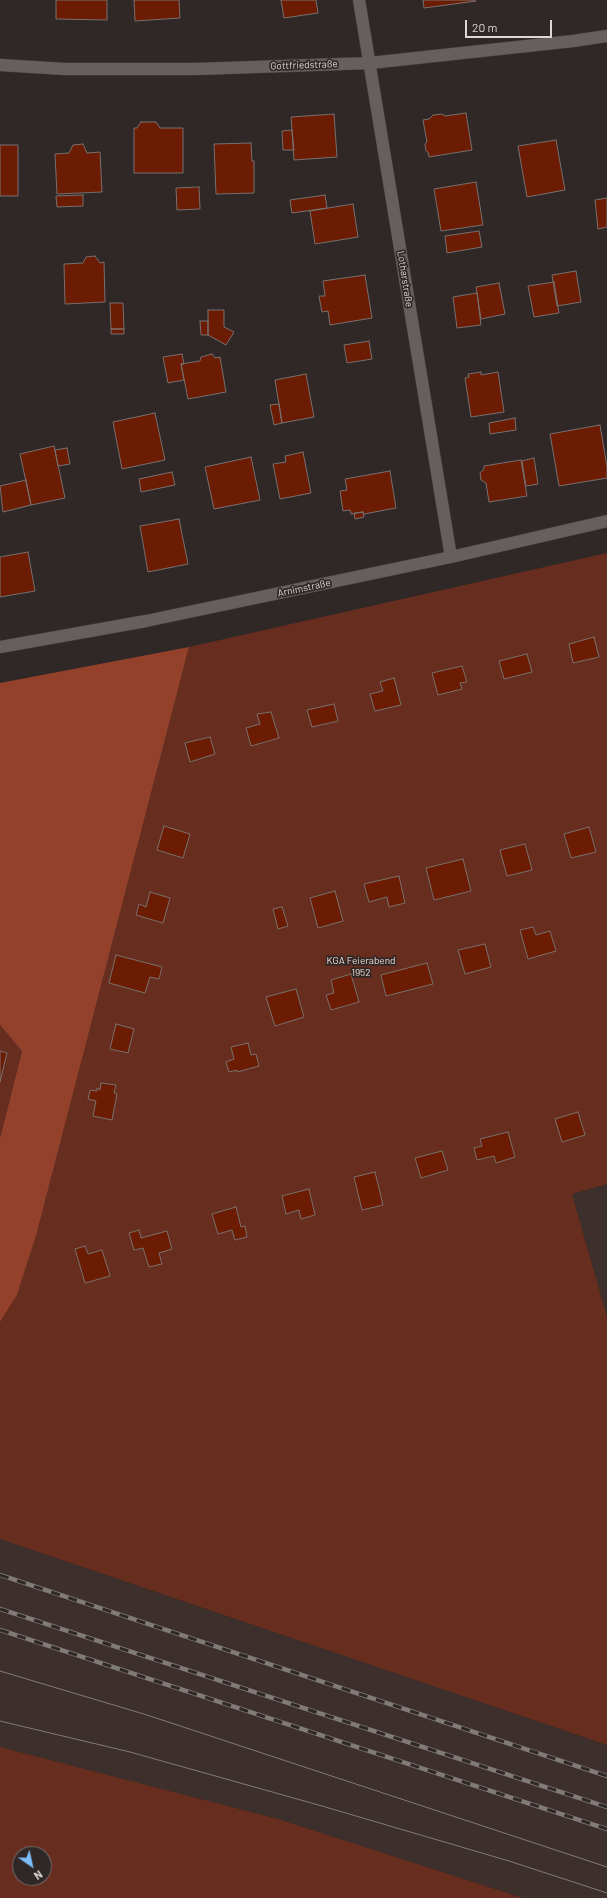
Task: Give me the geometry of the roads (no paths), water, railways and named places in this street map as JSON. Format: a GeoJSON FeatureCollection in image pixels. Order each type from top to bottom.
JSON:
{"type":"FeatureCollection","features":[{"type":"Feature","properties":{"kind":"street","name":"Lotharstraße"},"geometry":{"type":"LineString","coordinates":[[359,0],[451,557]]}},
{"type":"Feature","properties":{"kind":"street","name":"Gottfriedstraße"},"geometry":{"type":"LineString","coordinates":[[0,65],[64,69],[197,69],[370,63],[607,36]]}},
{"type":"Feature","properties":{"kind":"street","name":"Arnimstraße"},"geometry":{"type":"LineString","coordinates":[[0,647],[146,621],[451,557],[607,520]]}},
{"type":"Feature","properties":{"kind":"tram line"},"geometry":{"type":"LineString","coordinates":[[0,1671],[147,1715],[607,1867]]}},
{"type":"Feature","properties":{"kind":"tram line"},"geometry":{"type":"LineString","coordinates":[[0,1721],[130,1752],[322,1806],[509,1861],[607,1893]]}},
{"type":"Feature","properties":{"kind":"railway"},"geometry":{"type":"LineString","coordinates":[[0,1575],[607,1776]]}},
{"type":"Feature","properties":{"kind":"railway"},"geometry":{"type":"LineString","coordinates":[[0,1609],[607,1807]]}},
{"type":"Feature","properties":{"kind":"railway"},"geometry":{"type":"LineString","coordinates":[[0,1630],[607,1829]]}},
{"type":"Feature","properties":{"kind":"park label","name":"KGA Feierabend 1952"},"geometry":{"type":"Point","coordinates":[361,966]}}]}
